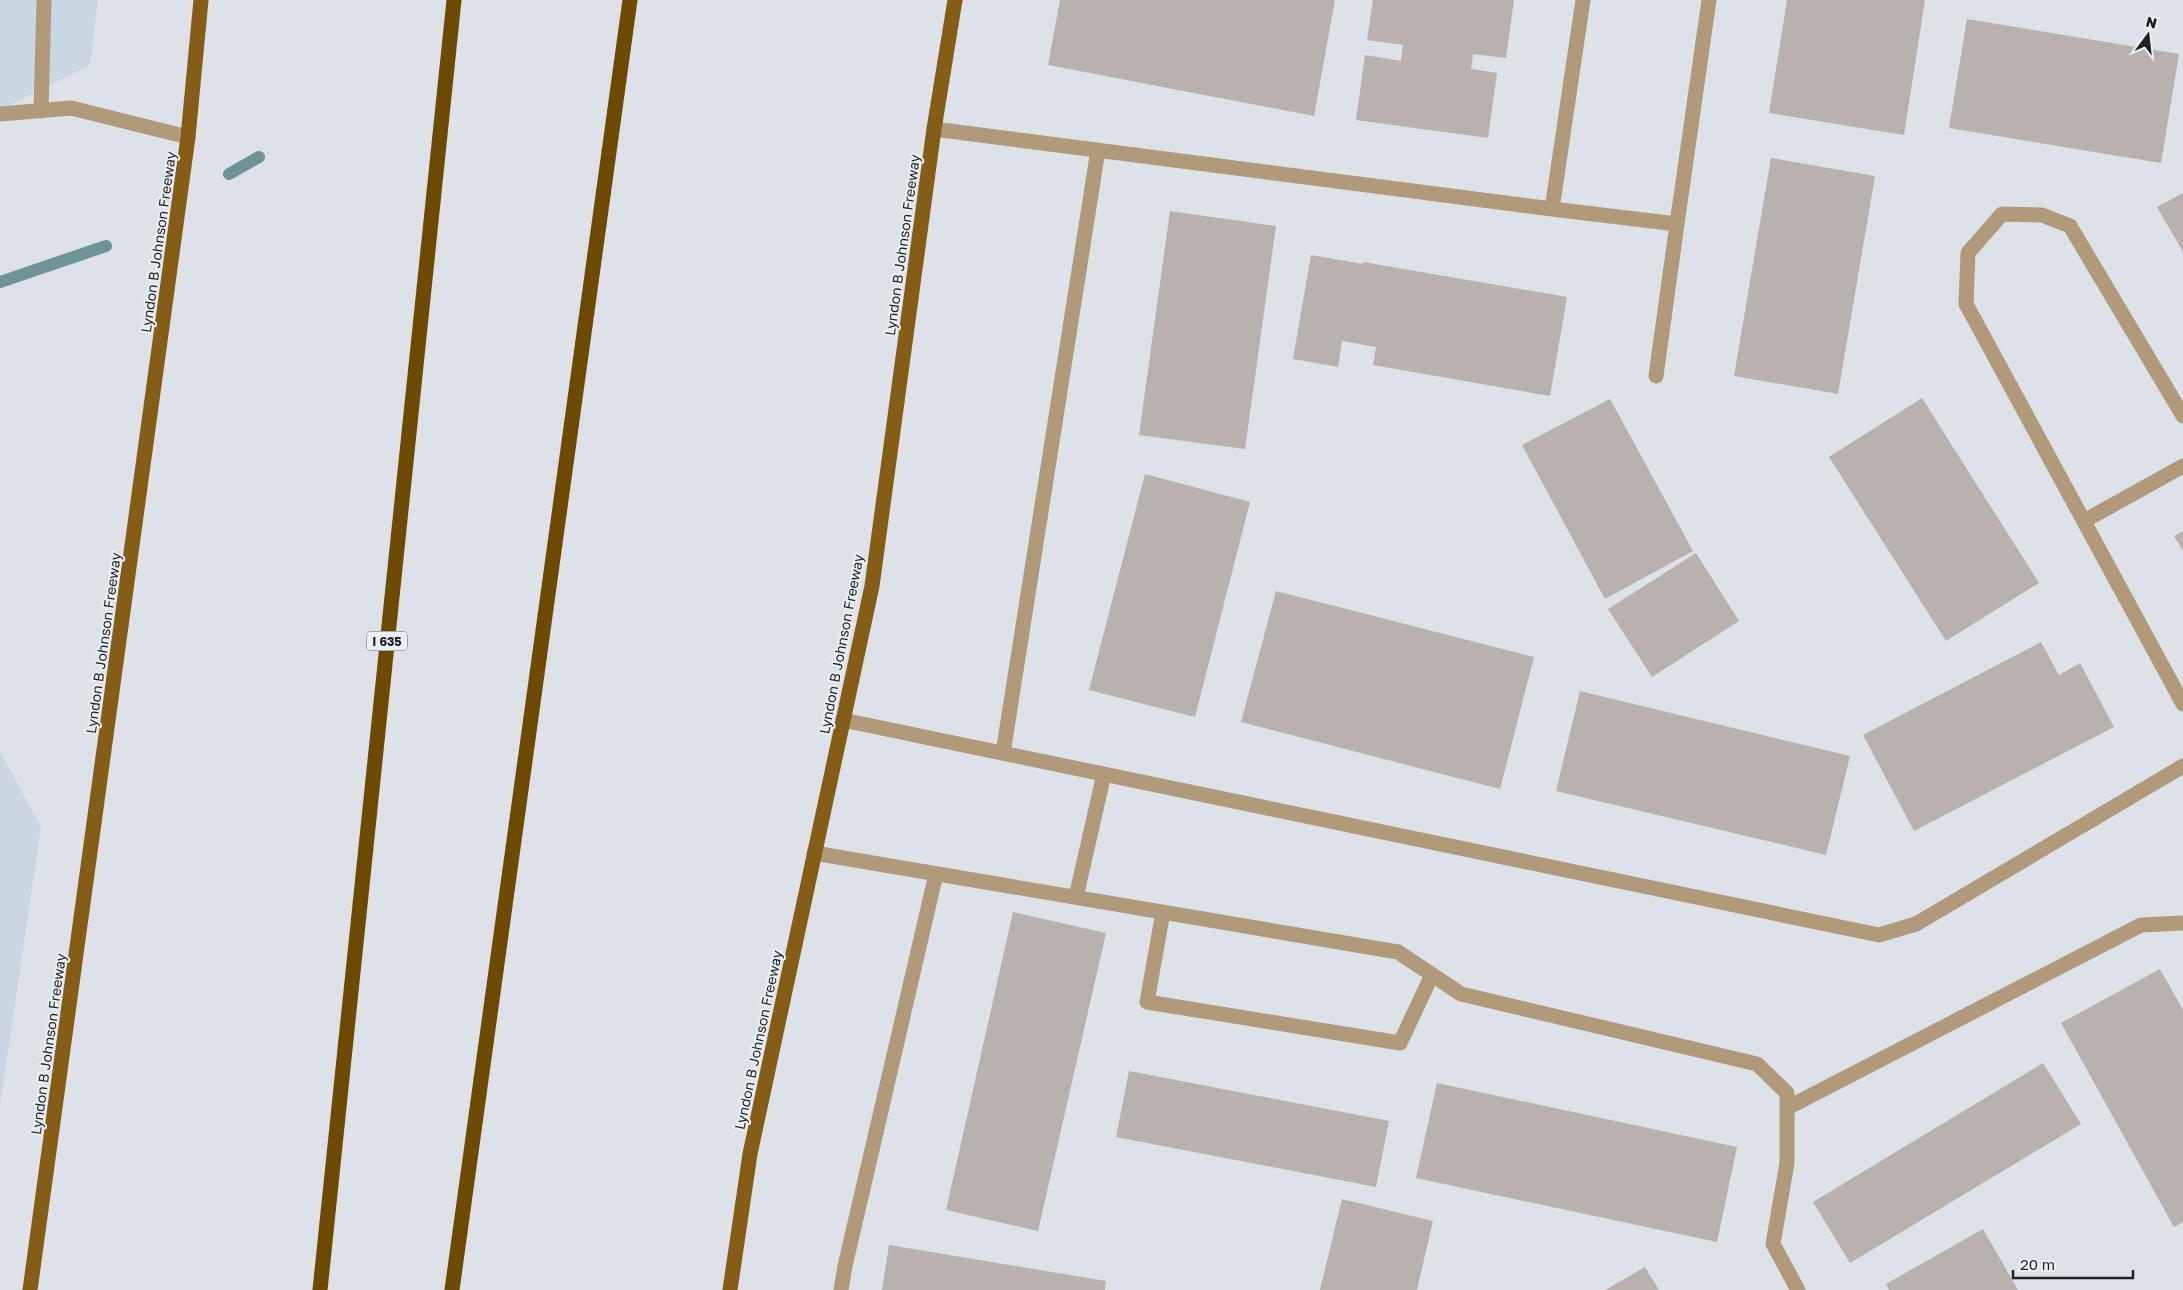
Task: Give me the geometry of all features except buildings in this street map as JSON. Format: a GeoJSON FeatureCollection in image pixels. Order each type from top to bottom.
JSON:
{"type":"FeatureCollection","features":[{"type":"Feature","properties":{"kind":"highway","name":"I 635"},"geometry":{"type":"LineString","coordinates":[[320,1287],[454,0]]}},
{"type":"Feature","properties":{"kind":"highway"},"geometry":{"type":"LineString","coordinates":[[452,1290],[630,0]]}},
{"type":"Feature","properties":{"kind":"main road","name":"Lyndon B Johnson Freeway"},"geometry":{"type":"LineString","coordinates":[[30,1290],[188,137],[201,0]]}},
{"type":"Feature","properties":{"kind":"main road","name":"Lyndon B Johnson Freeway"},"geometry":{"type":"LineString","coordinates":[[730,1290],[750,1154],[872,586],[934,129],[955,0]]}},
{"type":"Feature","properties":{"kind":"lane"},"geometry":{"type":"LineString","coordinates":[[41,111],[44,0]]}},
{"type":"Feature","properties":{"kind":"lane"},"geometry":{"type":"LineString","coordinates":[[1552,209],[1584,0]]}},
{"type":"Feature","properties":{"kind":"lane"},"geometry":{"type":"LineString","coordinates":[[1656,376],[1709,0]]}},
{"type":"Feature","properties":{"kind":"lane"},"geometry":{"type":"LineString","coordinates":[[0,114],[71,108],[188,137]]}},
{"type":"Feature","properties":{"kind":"lane"},"geometry":{"type":"LineString","coordinates":[[934,129],[1677,224]]}},
{"type":"Feature","properties":{"kind":"lane"},"geometry":{"type":"LineString","coordinates":[[1003,753],[1098,150]]}},
{"type":"Feature","properties":{"kind":"lane"},"geometry":{"type":"LineString","coordinates":[[2183,416],[2070,226],[2042,214],[2002,214],[1968,252],[1966,304],[2183,704]]}},
{"type":"Feature","properties":{"kind":"lane"},"geometry":{"type":"LineString","coordinates":[[2084,521],[2183,466]]}},
{"type":"Feature","properties":{"kind":"lane"},"geometry":{"type":"LineString","coordinates":[[843,720],[1879,935],[1916,924],[2183,766]]}},
{"type":"Feature","properties":{"kind":"lane"},"geometry":{"type":"LineString","coordinates":[[1076,897],[1104,774]]}},
{"type":"Feature","properties":{"kind":"lane"},"geometry":{"type":"LineString","coordinates":[[814,853],[1398,952],[1461,994],[1758,1064],[1787,1093],[1787,1164],[1773,1244],[1798,1290]]}},
{"type":"Feature","properties":{"kind":"lane"},"geometry":{"type":"LineString","coordinates":[[841,1290],[936,874]]}},
{"type":"Feature","properties":{"kind":"lane"},"geometry":{"type":"LineString","coordinates":[[1163,912],[1147,1002],[1400,1043],[1432,974]]}},
{"type":"Feature","properties":{"kind":"lane"},"geometry":{"type":"LineString","coordinates":[[1787,1108],[2141,925],[2183,923]]}},
{"type":"Feature","properties":{"kind":"shaded area"},"geometry":{"type":"Polygon","coordinates":[[[0,0],[98,0],[90,65],[0,110],[0,0]]]}},
{"type":"Feature","properties":{"kind":"shaded area"},"geometry":{"type":"Polygon","coordinates":[[[0,752],[41,827],[0,1106],[0,752]]]}},
{"type":"Feature","properties":{"kind":"waterway"},"geometry":{"type":"LineString","coordinates":[[229,174],[259,157]]}},
{"type":"Feature","properties":{"kind":"waterway"},"geometry":{"type":"LineString","coordinates":[[0,282],[106,246]]}}]}
